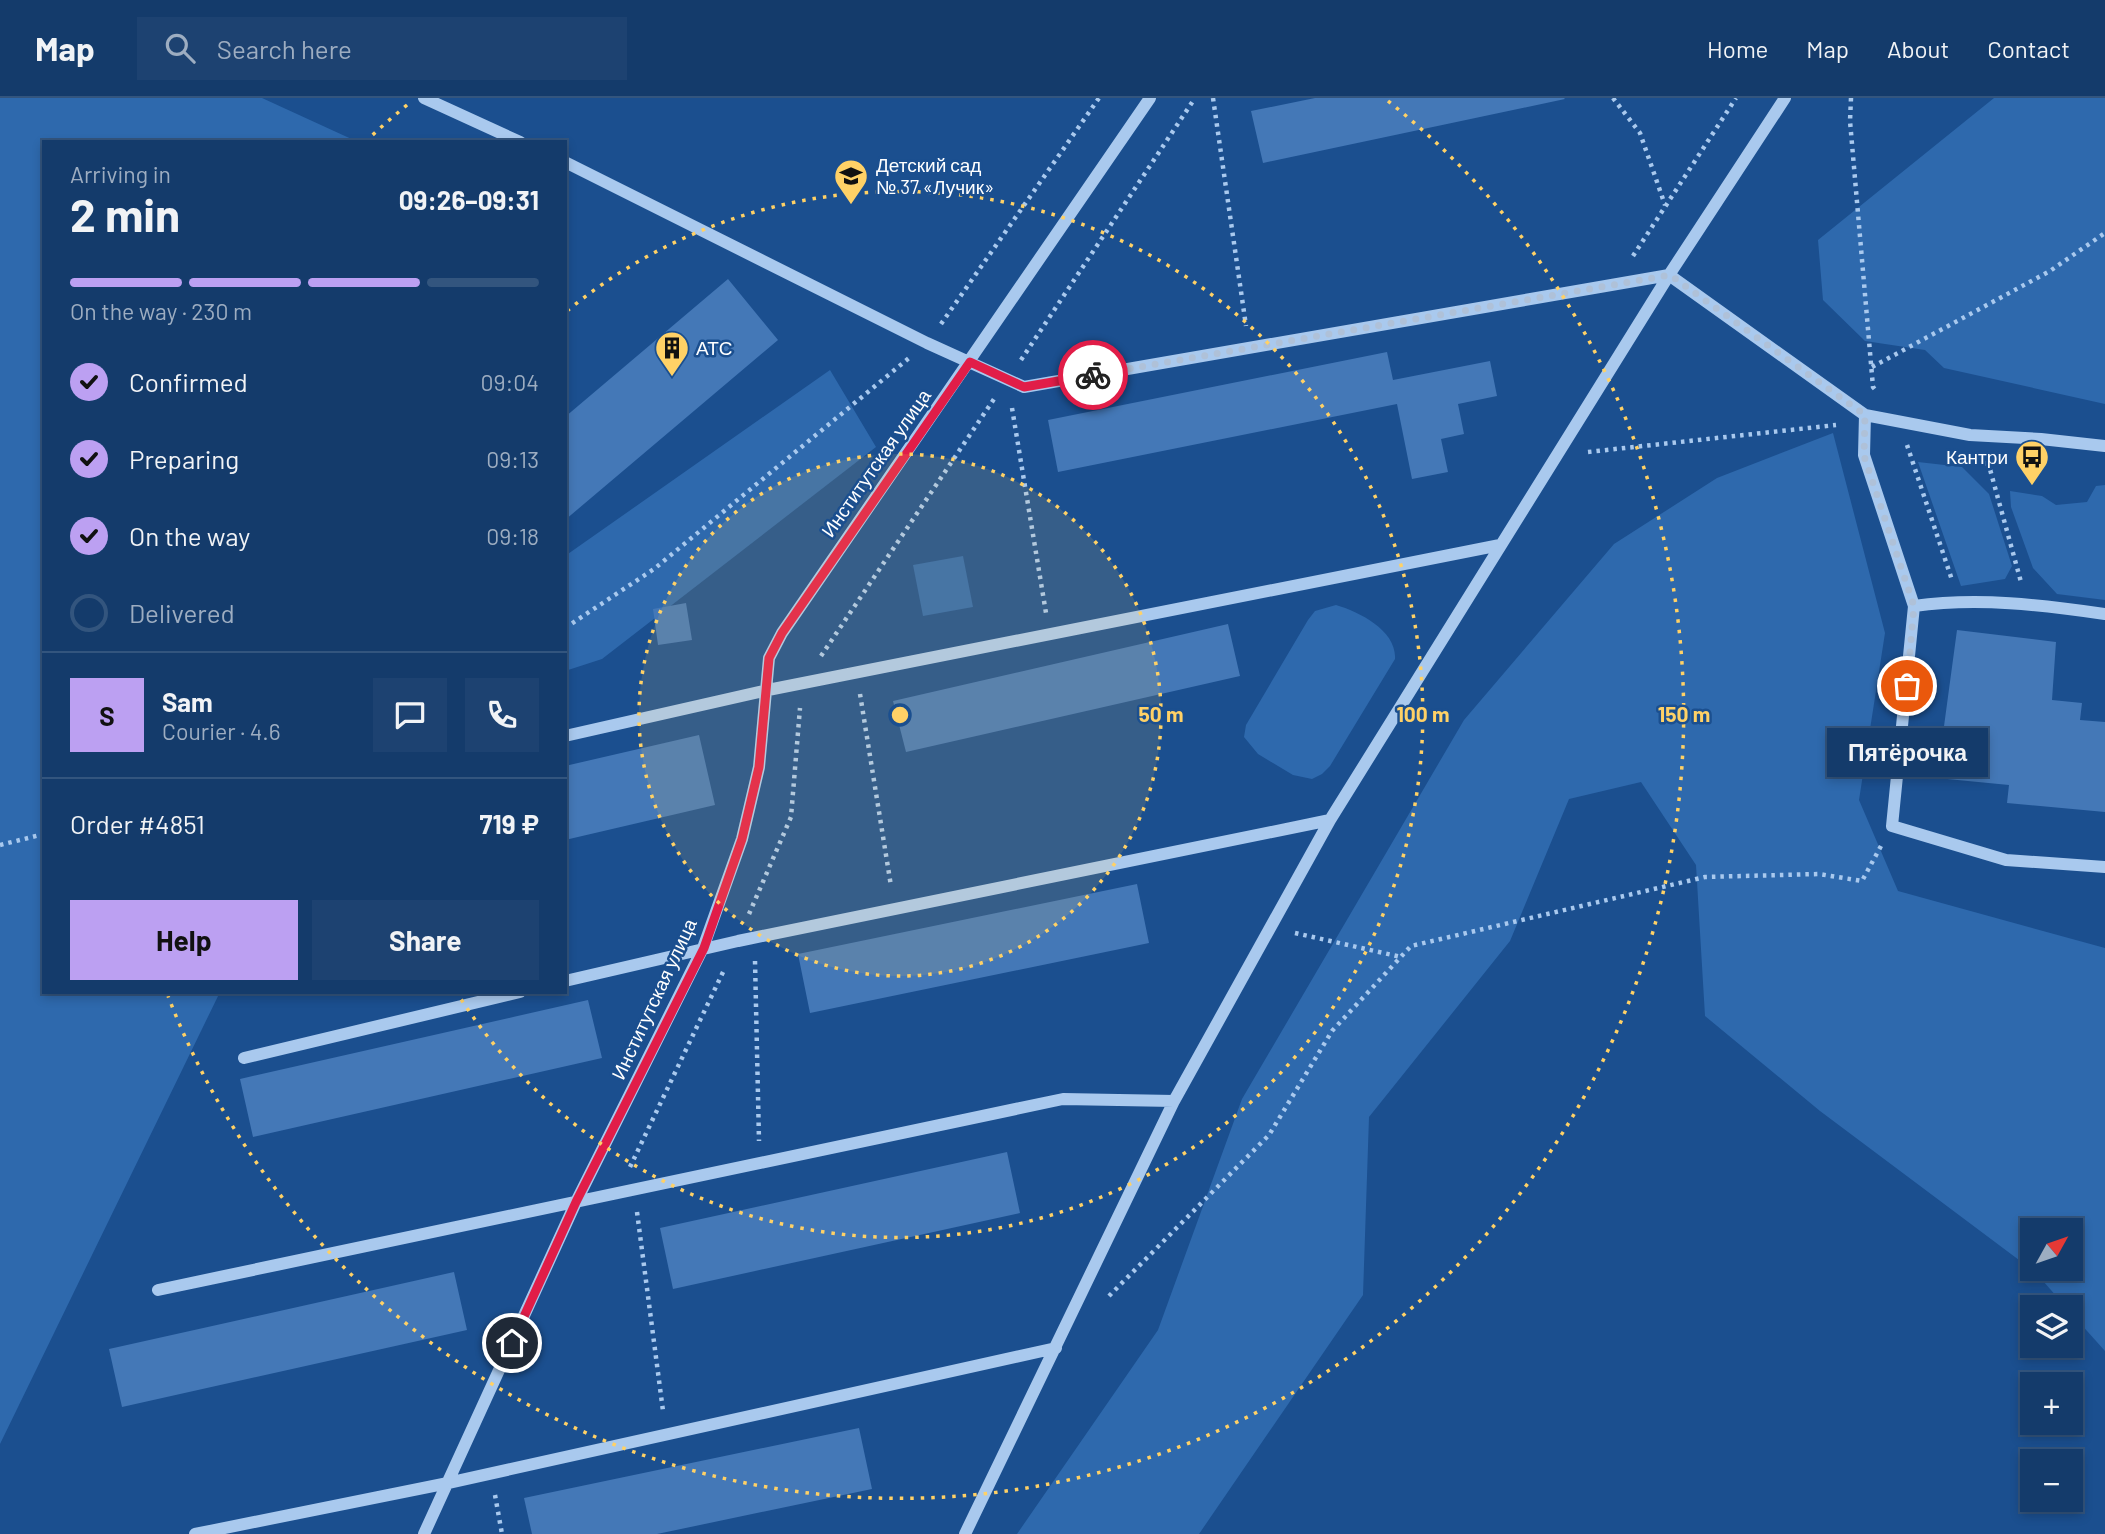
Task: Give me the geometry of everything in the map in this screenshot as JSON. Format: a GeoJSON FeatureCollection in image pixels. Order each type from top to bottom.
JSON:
{"type":"FeatureCollection","features":[{"type":"Feature","properties":{"kind":"street"},"geometry":{"type":"LineString","coordinates":[[424,98],[516,140]]}},
{"type":"Feature","properties":{"kind":"street","name":"Институтская улица"},"geometry":{"type":"LineString","coordinates":[[424,1534],[576,1202],[704,948],[742,839],[759,767],[769,658],[782,633],[1150,98]]}},
{"type":"Feature","properties":{"kind":"street"},"geometry":{"type":"LineString","coordinates":[[965,1534],[1174,1101],[1330,820],[1670,275],[1785,98]]}},
{"type":"Feature","properties":{"kind":"street"},"geometry":{"type":"LineString","coordinates":[[567,163],[927,342],[1024,387],[1670,275],[1865,415],[1981,436],[2105,446]]}},
{"type":"Feature","properties":{"kind":"street"},"geometry":{"type":"LineString","coordinates":[[1865,415],[1864,456],[1914,606],[1892,825],[2006,860],[2105,867]]}},
{"type":"Feature","properties":{"kind":"street"},"geometry":{"type":"LineString","coordinates":[[567,736],[802,683],[1500,545]]}},
{"type":"Feature","properties":{"kind":"street"},"geometry":{"type":"LineString","coordinates":[[1914,606],[1959,600],[2026,603],[2105,614]]}},
{"type":"Feature","properties":{"kind":"street"},"geometry":{"type":"LineString","coordinates":[[567,981],[755,937],[1330,820]]}},
{"type":"Feature","properties":{"kind":"street"},"geometry":{"type":"LineString","coordinates":[[244,1058],[512,994]]}},
{"type":"Feature","properties":{"kind":"street"},"geometry":{"type":"LineString","coordinates":[[158,1290],[1063,1100],[1174,1101]]}},
{"type":"Feature","properties":{"kind":"street"},"geometry":{"type":"LineString","coordinates":[[195,1534],[448,1483],[1056,1348]]}},
{"type":"Feature","properties":{"kind":"path"},"geometry":{"type":"LineString","coordinates":[[567,627],[654,569],[927,342],[1099,98]]}},
{"type":"Feature","properties":{"kind":"path"},"geometry":{"type":"LineString","coordinates":[[618,1194],[738,941],[791,817],[802,683],[1195,98]]}},
{"type":"Feature","properties":{"kind":"path"},"geometry":{"type":"LineString","coordinates":[[1213,98],[1249,348]]}},
{"type":"Feature","properties":{"kind":"path"},"geometry":{"type":"LineString","coordinates":[[1613,98],[1640,132],[1665,205]]}},
{"type":"Feature","properties":{"kind":"path"},"geometry":{"type":"LineString","coordinates":[[1616,284],[1736,98]]}},
{"type":"Feature","properties":{"kind":"path"},"geometry":{"type":"LineString","coordinates":[[1851,98],[1850,121],[1872,367],[2050,271],[2105,233]]}},
{"type":"Feature","properties":{"kind":"path"},"geometry":{"type":"LineString","coordinates":[[1008,379],[1050,634]]}},
{"type":"Feature","properties":{"kind":"path"},"geometry":{"type":"LineString","coordinates":[[1560,455],[1840,424]]}},
{"type":"Feature","properties":{"kind":"path"},"geometry":{"type":"LineString","coordinates":[[1981,436],[2026,603]]}},
{"type":"Feature","properties":{"kind":"path"},"geometry":{"type":"LineString","coordinates":[[1896,441],[1907,445],[1959,600]]}},
{"type":"Feature","properties":{"kind":"path"},"geometry":{"type":"LineString","coordinates":[[857,673],[895,909]]}},
{"type":"Feature","properties":{"kind":"path"},"geometry":{"type":"LineString","coordinates":[[1103,1301],[1269,1135],[1332,1031],[1411,946],[1705,877],[1819,874],[1862,881],[1892,825]]}},
{"type":"Feature","properties":{"kind":"path"},"geometry":{"type":"LineString","coordinates":[[0,845],[42,834]]}},
{"type":"Feature","properties":{"kind":"path"},"geometry":{"type":"LineString","coordinates":[[1270,928],[1401,957]]}},
{"type":"Feature","properties":{"kind":"path"},"geometry":{"type":"LineString","coordinates":[[755,937],[761,1163]]}},
{"type":"Feature","properties":{"kind":"path"},"geometry":{"type":"LineString","coordinates":[[634,1190],[666,1434]]}},
{"type":"Feature","properties":{"kind":"path"},"geometry":{"type":"LineString","coordinates":[[491,1473],[502,1534]]}},
{"type":"Feature","properties":{"kind":"shaded area"},"geometry":{"type":"Polygon","coordinates":[[[0,98],[262,98],[354,140],[42,140],[42,994],[219,994],[0,1444],[0,98]]]}},
{"type":"Feature","properties":{"kind":"shaded area"},"geometry":{"type":"Polygon","coordinates":[[[1994,98],[2105,98],[2105,404],[1944,368],[1925,350],[1865,341],[1823,300],[1818,240],[1994,98]]]}},
{"type":"Feature","properties":{"kind":"shaded area"},"geometry":{"type":"Polygon","coordinates":[[[830,370],[876,447],[602,659],[567,670],[567,555],[830,370]]]}},
{"type":"Feature","properties":{"kind":"shaded area"},"geometry":{"type":"Polygon","coordinates":[[[1833,433],[1885,633],[1859,800],[1898,891],[2105,948],[2105,1351],[2083,1326],[2083,1295],[2055,1295],[2043,1281],[2083,1281],[2083,1218],[2020,1218],[2020,1261],[1820,1111],[1705,1016],[1696,865],[1641,782],[1569,799],[1510,941],[1369,1117],[1363,1295],[1199,1534],[1017,1534],[1158,1330],[1242,1099],[1464,720],[1614,544],[1717,478],[1833,433]]]}},
{"type":"Feature","properties":{"kind":"shaded area"},"geometry":{"type":"Polygon","coordinates":[[[1918,462],[1962,467],[1989,494],[2012,566],[2005,579],[1961,586],[1918,462]]]}},
{"type":"Feature","properties":{"kind":"shaded area"},"geometry":{"type":"Polygon","coordinates":[[[2105,485],[2105,600],[2057,594],[2033,568],[2011,507],[2010,491],[2042,496],[2056,505],[2087,502],[2096,486],[2105,485]]]}},
{"type":"Feature","properties":{"kind":"shaded area"},"geometry":{"type":"Polygon","coordinates":[[[963,556],[973,607],[923,616],[913,565],[963,556]]]}},
{"type":"Feature","properties":{"kind":"shaded area"},"geometry":{"type":"Polygon","coordinates":[[[1336,605],[1356,612],[1384,631],[1394,649],[1395,659],[1330,766],[1312,779],[1293,775],[1258,754],[1244,737],[1246,725],[1308,620],[1315,611],[1336,605]]]}},
{"type":"Feature","properties":{"kind":"building"},"geometry":{"type":"Polygon","coordinates":[[[1315,98],[1565,99],[1263,163],[1251,111],[1315,98]]]}},
{"type":"Feature","properties":{"kind":"building","name":"АТС"},"geometry":{"type":"Polygon","coordinates":[[[728,279],[778,340],[567,518],[567,415],[728,279]]]}},
{"type":"Feature","properties":{"kind":"building"},"geometry":{"type":"Polygon","coordinates":[[[1387,352],[1393,380],[1490,361],[1497,396],[1458,404],[1464,434],[1441,439],[1448,472],[1412,479],[1397,404],[1058,472],[1048,420],[1387,352]]]}},
{"type":"Feature","properties":{"kind":"building"},"geometry":{"type":"Polygon","coordinates":[[[686,603],[692,640],[658,645],[653,609],[686,603]]]}},
{"type":"Feature","properties":{"kind":"building"},"geometry":{"type":"Polygon","coordinates":[[[1228,624],[1240,676],[906,752],[893,701],[1228,624]]]}},
{"type":"Feature","properties":{"kind":"building"},"geometry":{"type":"Polygon","coordinates":[[[1957,630],[2056,642],[2052,700],[2082,703],[2080,720],[2105,722],[2105,812],[2007,803],[2009,785],[1937,778],[1957,630]]]}},
{"type":"Feature","properties":{"kind":"building"},"geometry":{"type":"Polygon","coordinates":[[[699,735],[715,805],[567,840],[567,766],[699,735]]]}},
{"type":"Feature","properties":{"kind":"building"},"geometry":{"type":"Polygon","coordinates":[[[1137,884],[1149,943],[810,1013],[798,954],[1137,884]]]}},
{"type":"Feature","properties":{"kind":"building"},"geometry":{"type":"Polygon","coordinates":[[[588,1000],[602,1058],[253,1137],[240,1079],[588,1000]]]}},
{"type":"Feature","properties":{"kind":"building"},"geometry":{"type":"Polygon","coordinates":[[[1007,1152],[1020,1213],[673,1289],[660,1228],[1007,1152]]]}},
{"type":"Feature","properties":{"kind":"building"},"geometry":{"type":"Polygon","coordinates":[[[454,1272],[467,1330],[122,1407],[109,1349],[454,1272]]]}},
{"type":"Feature","properties":{"kind":"building"},"geometry":{"type":"Polygon","coordinates":[[[859,1428],[872,1489],[657,1534],[532,1534],[524,1498],[859,1428]]]}},
{"type":"Feature","properties":{"kind":"way so far"},"geometry":{"type":"LineString","coordinates":[[1093,375],[1670,275],[1865,415],[1864,456],[1914,606],[1907,686]]}},
{"type":"Feature","properties":{"kind":"place","name":"Детский сад № 37 «Лучик»"},"geometry":{"type":"Point","coordinates":[851,206]}},
{"type":"Feature","properties":{"kind":"place","name":"АТС"},"geometry":{"type":"Point","coordinates":[672,378]}},
{"type":"Feature","properties":{"kind":"place","name":"Кантри"},"geometry":{"type":"Point","coordinates":[2032,487]}},
{"type":"Feature","properties":{"kind":"place","name":"Пятёрочка"},"geometry":{"type":"Point","coordinates":[1907,686]}},
{"type":"Feature","properties":{"kind":"route"},"geometry":{"type":"LineString","coordinates":[[512,1343],[576,1202],[704,948],[742,839],[759,767],[769,658],[782,633],[970,362],[1024,387],[1093,375]]}}]}
